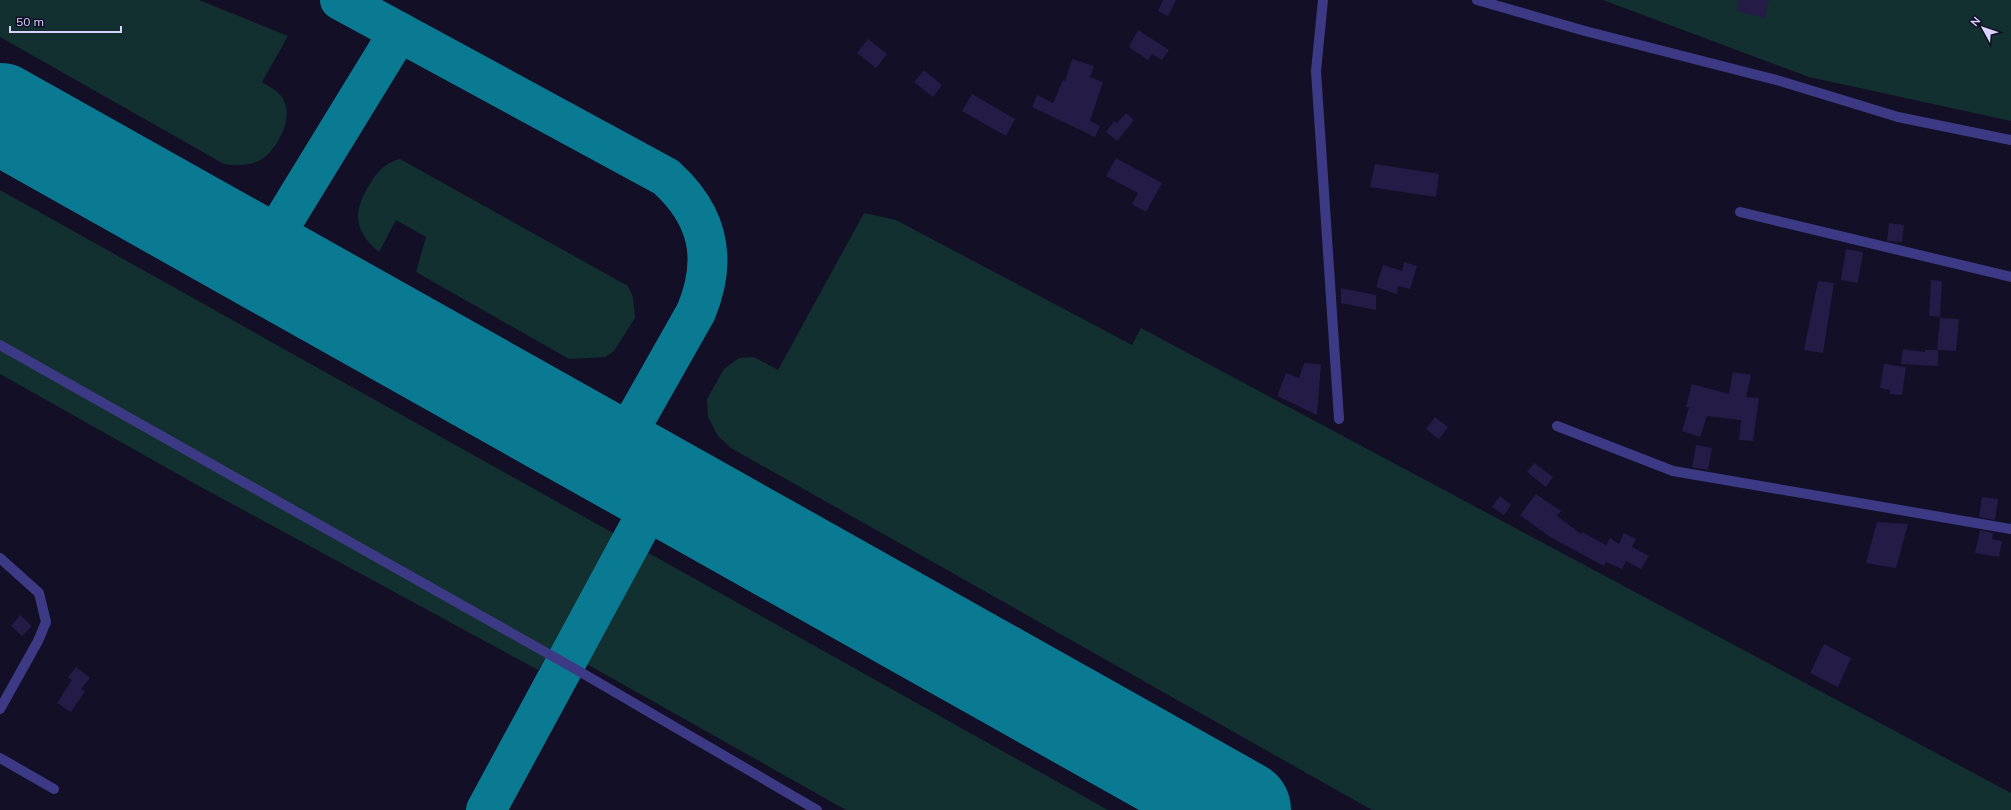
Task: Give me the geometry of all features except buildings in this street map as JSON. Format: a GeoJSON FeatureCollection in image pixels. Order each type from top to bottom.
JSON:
{"type":"FeatureCollection","features":[{"type":"Feature","properties":{"kind":"street"},"geometry":{"type":"LineString","coordinates":[[1323,0],[1316,71],[1339,419]]}},
{"type":"Feature","properties":{"kind":"street"},"geometry":{"type":"LineString","coordinates":[[1477,0],[1585,31],[1780,81],[1898,117],[2011,140]]}},
{"type":"Feature","properties":{"kind":"street"},"geometry":{"type":"LineString","coordinates":[[1740,212],[2011,277]]}},
{"type":"Feature","properties":{"kind":"street"},"geometry":{"type":"LineString","coordinates":[[0,345],[577,670],[817,810]]}},
{"type":"Feature","properties":{"kind":"street"},"geometry":{"type":"LineString","coordinates":[[1557,426],[1672,471],[2011,529]]}},
{"type":"Feature","properties":{"kind":"street"},"geometry":{"type":"LineString","coordinates":[[0,558],[39,593],[46,622],[38,641],[0,709]]}},
{"type":"Feature","properties":{"kind":"street"},"geometry":{"type":"LineString","coordinates":[[0,758],[54,789]]}},
{"type":"Feature","properties":{"kind":"green space"},"geometry":{"type":"Polygon","coordinates":[[[0,0],[199,0],[288,36],[262,82],[278,92],[285,104],[287,112],[286,120],[281,136],[266,156],[257,162],[241,165],[224,164],[0,37],[0,0]]]}},
{"type":"Feature","properties":{"kind":"green space"},"geometry":{"type":"Polygon","coordinates":[[[1603,0],[2011,0],[2011,121],[1809,77],[1603,0]]]}},
{"type":"Feature","properties":{"kind":"green space"},"geometry":{"type":"Polygon","coordinates":[[[400,159],[628,286],[633,297],[635,318],[614,351],[605,357],[569,359],[416,272],[426,237],[396,220],[379,252],[371,245],[361,230],[358,222],[358,214],[363,197],[377,173],[389,163],[400,159]]]}},
{"type":"Feature","properties":{"kind":"green space"},"geometry":{"type":"Polygon","coordinates":[[[0,190],[1108,810],[846,810],[553,645],[538,670],[199,486],[0,374],[0,190]]]}},
{"type":"Feature","properties":{"kind":"green space"},"geometry":{"type":"Polygon","coordinates":[[[864,213],[896,220],[1132,345],[1141,328],[2011,793],[2011,810],[1372,810],[731,448],[718,436],[708,417],[707,399],[724,369],[739,358],[754,357],[778,370],[864,213]]]}},
{"type":"Feature","properties":{"kind":"taxiway"},"geometry":{"type":"LineString","coordinates":[[340,0],[666,177],[681,192],[692,207],[700,223],[708,256],[707,274],[703,293],[696,312],[636,418]]}},
{"type":"Feature","properties":{"kind":"taxiway"},"geometry":{"type":"LineString","coordinates":[[260,259],[399,32]]}},
{"type":"Feature","properties":{"kind":"taxiway"},"geometry":{"type":"LineString","coordinates":[[579,438],[596,440],[610,437],[623,430],[636,418],[630,437],[631,452],[639,466],[653,480]]}},
{"type":"Feature","properties":{"kind":"taxiway"},"geometry":{"type":"LineString","coordinates":[[486,810],[662,485]]}},
{"type":"Feature","properties":{"kind":"runway"},"geometry":{"type":"LineString","coordinates":[[0,113],[1241,810]]}}]}
